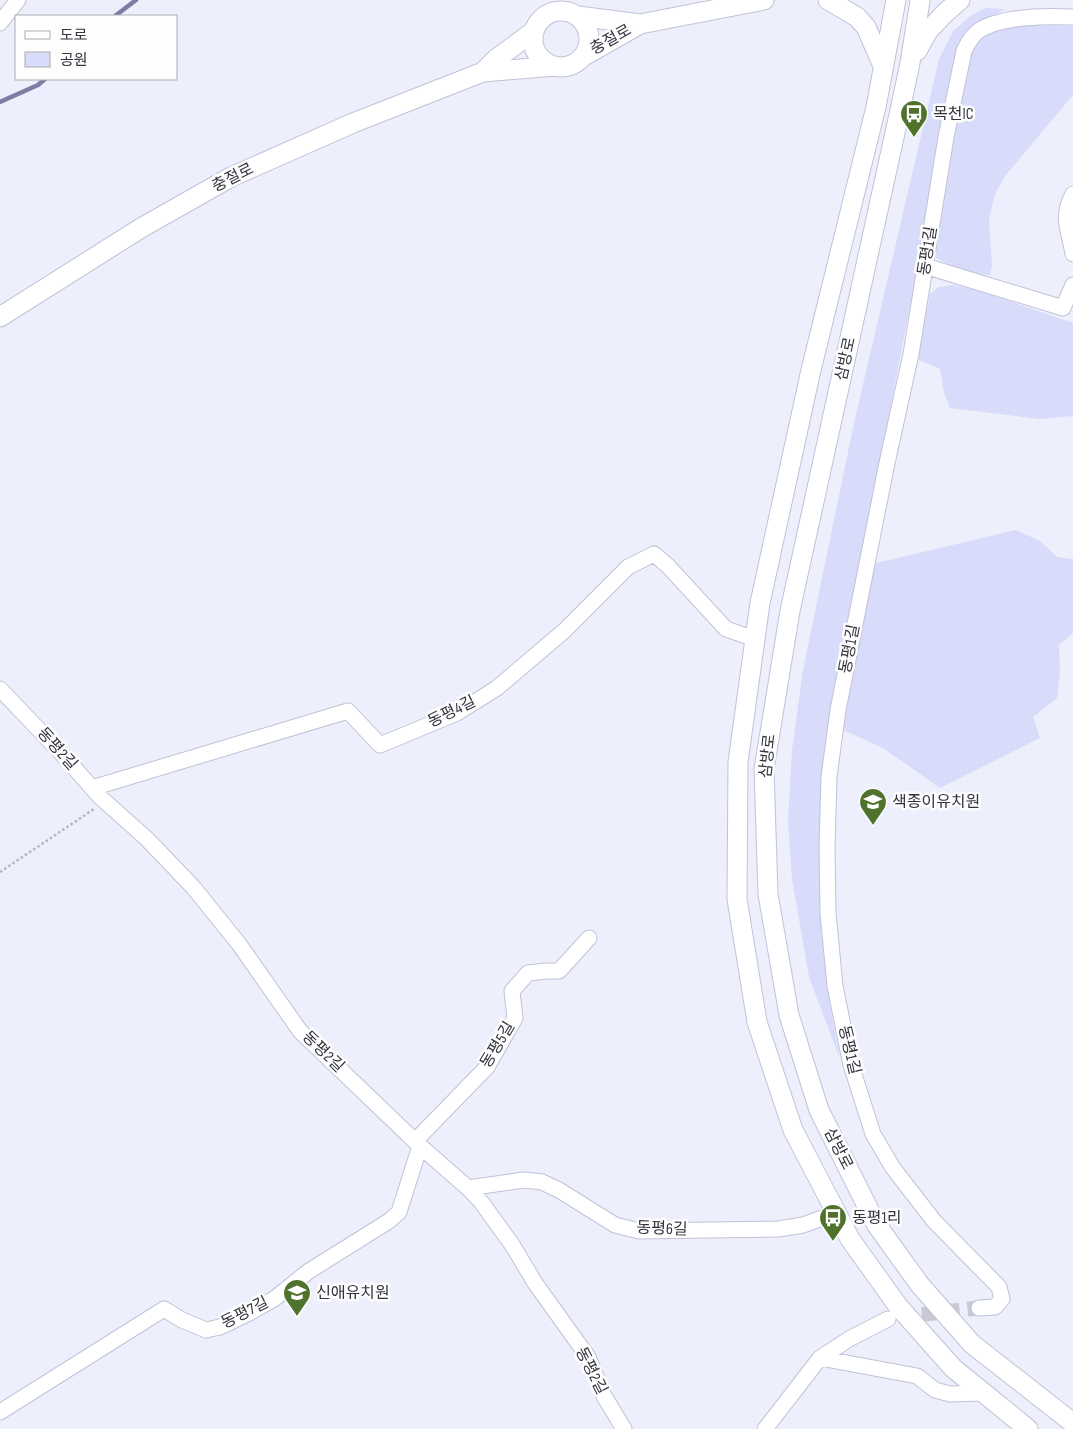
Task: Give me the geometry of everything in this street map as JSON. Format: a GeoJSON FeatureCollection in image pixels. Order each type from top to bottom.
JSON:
{"type":"FeatureCollection","features":[{"type":"Feature","properties":{"kind":"street"},"geometry":{"type":"LineString","coordinates":[[0,23],[18,0]]}},
{"type":"Feature","properties":{"kind":"street"},"geometry":{"type":"LineString","coordinates":[[538,0],[538,25],[534,46],[537,53],[548,63],[555,66],[570,65],[582,57],[589,43],[589,35],[587,28],[571,10],[556,11],[549,14],[538,25]]}},
{"type":"Feature","properties":{"kind":"street","name":"충절로"},"geometry":{"type":"LineString","coordinates":[[582,57],[640,24],[764,0]]}},
{"type":"Feature","properties":{"kind":"street"},"geometry":{"type":"LineString","coordinates":[[828,0],[856,17],[866,28],[883,66]]}},
{"type":"Feature","properties":{"kind":"street","name":"삼방로"},"geometry":{"type":"LineString","coordinates":[[896,0],[876,107],[811,370],[760,602],[738,762],[737,899],[757,1022],[793,1130],[850,1239],[898,1306],[953,1368],[1028,1429]]}},
{"type":"Feature","properties":{"kind":"street"},"geometry":{"type":"LineString","coordinates":[[907,0],[921,0]]}},
{"type":"Feature","properties":{"kind":"street","name":"삼방로"},"geometry":{"type":"LineString","coordinates":[[921,0],[910,63],[790,611],[764,769],[768,894],[788,1016],[819,1110],[876,1224],[920,1285],[972,1344],[1073,1423]]}},
{"type":"Feature","properties":{"kind":"street"},"geometry":{"type":"LineString","coordinates":[[910,63],[928,31],[960,0]]}},
{"type":"Feature","properties":{"kind":"street","name":"충절로"},"geometry":{"type":"LineString","coordinates":[[571,10],[640,24]]}},
{"type":"Feature","properties":{"kind":"street","name":"동평1길"},"geometry":{"type":"LineString","coordinates":[[979,1308],[995,1306],[1002,1298],[999,1287],[934,1221],[892,1168],[873,1134],[852,1065],[835,986],[828,912],[829,777],[838,710],[911,354],[946,138],[964,51],[970,39],[988,26],[1018,19],[1073,17]]}},
{"type":"Feature","properties":{"kind":"street","name":"충절로"},"geometry":{"type":"LineString","coordinates":[[483,72],[538,25]]}},
{"type":"Feature","properties":{"kind":"street","name":"충절로"},"geometry":{"type":"LineString","coordinates":[[0,317],[141,228],[231,177],[353,123],[483,72],[555,66]]}},
{"type":"Feature","properties":{"kind":"street"},"geometry":{"type":"LineString","coordinates":[[1073,194],[1067,205],[1065,220],[1073,254]]}},
{"type":"Feature","properties":{"kind":"street"},"geometry":{"type":"LineString","coordinates":[[925,266],[1063,308],[1073,284]]}},
{"type":"Feature","properties":{"kind":"street","name":"동평4길"},"geometry":{"type":"LineString","coordinates":[[92,788],[348,711],[380,745],[457,713],[497,688],[564,631],[628,567],[654,554],[668,566],[726,629],[755,639]]}},
{"type":"Feature","properties":{"kind":"street","name":"동평2길"},"geometry":{"type":"LineString","coordinates":[[0,690],[105,802],[147,839],[193,887],[239,944],[300,1031],[482,1203],[513,1246],[535,1283],[588,1357],[604,1396],[624,1429]]}},
{"type":"Feature","properties":{"kind":"street","name":"동평5길"},"geometry":{"type":"LineString","coordinates":[[418,1144],[487,1067],[516,1018],[512,991],[528,974],[559,971],[590,938]]}},
{"type":"Feature","properties":{"kind":"street","name":"동평7길"},"geometry":{"type":"LineString","coordinates":[[0,1412],[164,1308],[182,1320],[206,1330],[220,1327],[250,1313],[274,1298],[309,1271],[389,1221],[399,1212],[418,1144]]}},
{"type":"Feature","properties":{"kind":"street","name":"동평6길"},"geometry":{"type":"LineString","coordinates":[[468,1188],[524,1180],[542,1182],[559,1190],[615,1225],[639,1231],[778,1229],[803,1225],[836,1212]]}},
{"type":"Feature","properties":{"kind":"street"},"geometry":{"type":"LineString","coordinates":[[765,1429],[820,1358],[849,1339],[888,1319]]}},
{"type":"Feature","properties":{"kind":"street"},"geometry":{"type":"LineString","coordinates":[[820,1358],[917,1376],[935,1390],[950,1394],[984,1393]]}},
{"type":"Feature","properties":{"kind":"path"},"geometry":{"type":"LineString","coordinates":[[0,872],[105,802]]}},
{"type":"Feature","properties":{"kind":"green space"},"geometry":{"type":"Polygon","coordinates":[[[986,8],[1006,9],[979,23],[967,35],[921,249],[838,667],[822,769],[821,930],[830,1005],[840,1059],[809,977],[792,879],[788,821],[792,750],[803,670],[854,423],[939,59],[953,31],[972,15],[986,8]]]}},
{"type":"Feature","properties":{"kind":"green space"},"geometry":{"type":"Polygon","coordinates":[[[1014,25],[1073,26],[1073,95],[1005,176],[995,194],[989,219],[992,265],[990,275],[962,271],[934,257],[966,58],[976,43],[985,35],[1014,25]]]}},
{"type":"Feature","properties":{"kind":"green space"},"geometry":{"type":"Polygon","coordinates":[[[953,285],[977,290],[1073,323],[1073,416],[1040,419],[950,408],[944,393],[940,369],[917,359],[930,294],[939,287],[953,285]]]}},
{"type":"Feature","properties":{"kind":"green space"},"geometry":{"type":"Polygon","coordinates":[[[1016,530],[1040,541],[1057,557],[1073,558],[1073,633],[1059,645],[1060,672],[1057,698],[1033,717],[1040,738],[940,788],[883,748],[843,730],[851,663],[872,564],[1016,530]]]}},
{"type":"Feature","properties":{"kind":"waterway"},"geometry":{"type":"LineString","coordinates":[[116,15],[136,0]]}},
{"type":"Feature","properties":{"kind":"waterway"},"geometry":{"type":"LineString","coordinates":[[0,102],[38,85],[44,80]]}},
{"type":"Feature","properties":{"kind":"tunnel"},"geometry":{"type":"LineString","coordinates":[[899,1317],[979,1308]]}},
{"type":"Feature","properties":{"kind":"place","name":"목천IC"},"geometry":{"type":"Point","coordinates":[914,138]}},
{"type":"Feature","properties":{"kind":"place","name":"색종이유치원"},"geometry":{"type":"Point","coordinates":[873,826]}},
{"type":"Feature","properties":{"kind":"place","name":"동평1리"},"geometry":{"type":"Point","coordinates":[833,1242]}},
{"type":"Feature","properties":{"kind":"place","name":"신애유치원"},"geometry":{"type":"Point","coordinates":[297,1317]}}]}
